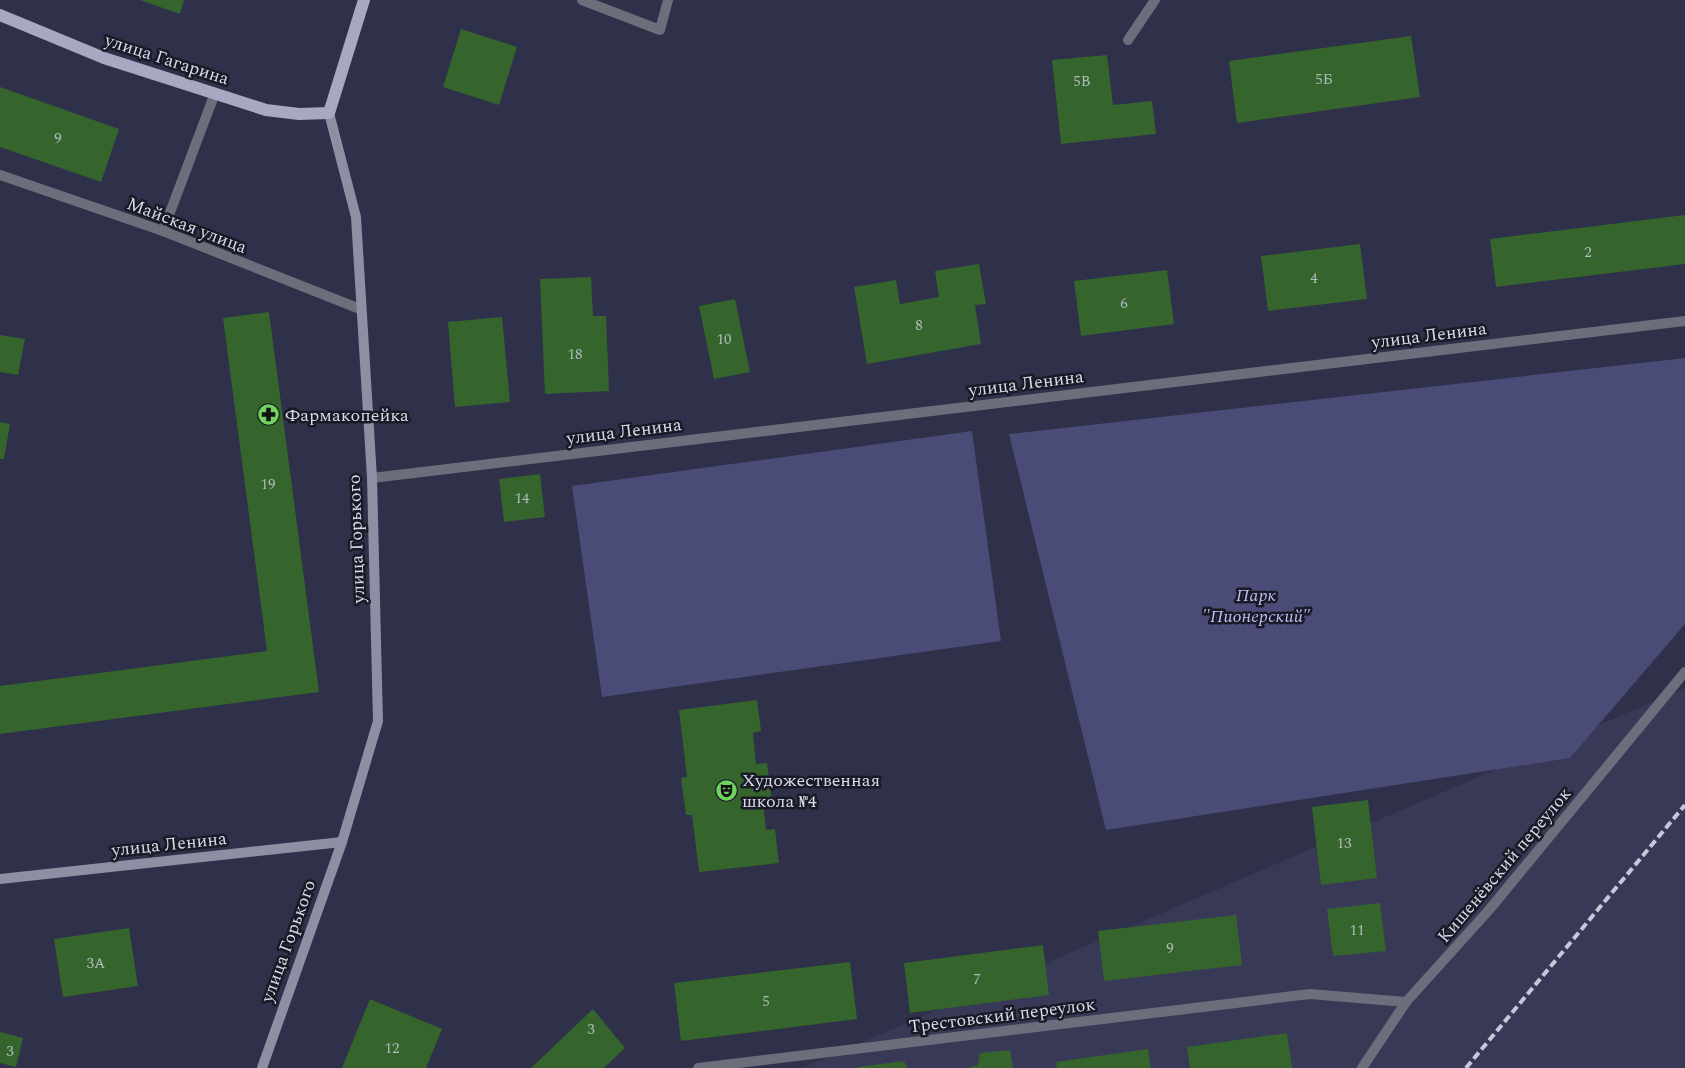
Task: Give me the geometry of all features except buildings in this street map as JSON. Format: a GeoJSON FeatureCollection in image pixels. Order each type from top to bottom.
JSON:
{"type":"FeatureCollection","features":[{"type":"Feature","properties":{"kind":"main road"},"geometry":{"type":"LineString","coordinates":[[329,113],[364,0]]}},
{"type":"Feature","properties":{"kind":"main road","name":"улица Гагарина"},"geometry":{"type":"LineString","coordinates":[[0,15],[104,58],[266,110],[299,114],[329,113]]}},
{"type":"Feature","properties":{"kind":"street"},"geometry":{"type":"LineString","coordinates":[[582,0],[660,30],[668,0]]}},
{"type":"Feature","properties":{"kind":"street"},"geometry":{"type":"LineString","coordinates":[[1128,40],[1155,0]]}},
{"type":"Feature","properties":{"kind":"street"},"geometry":{"type":"LineString","coordinates":[[163,231],[215,93]]}},
{"type":"Feature","properties":{"kind":"street","name":"улица Горького"},"geometry":{"type":"LineString","coordinates":[[262,1068],[342,842],[378,721],[372,478],[360,309],[356,217],[329,113]]}},
{"type":"Feature","properties":{"kind":"street","name":"Майская улица"},"geometry":{"type":"LineString","coordinates":[[0,175],[163,231],[360,309]]}},
{"type":"Feature","properties":{"kind":"street","name":"улица Ленина"},"geometry":{"type":"LineString","coordinates":[[372,478],[1685,321]]}},
{"type":"Feature","properties":{"kind":"street","name":"Кишенёвский переулок"},"geometry":{"type":"LineString","coordinates":[[1362,1068],[1406,1002],[1489,910],[1685,672]]}},
{"type":"Feature","properties":{"kind":"street","name":"улица Ленина"},"geometry":{"type":"LineString","coordinates":[[0,879],[342,842]]}},
{"type":"Feature","properties":{"kind":"street","name":"Трестовский переулок"},"geometry":{"type":"LineString","coordinates":[[698,1068],[1310,994],[1406,1002]]}},
{"type":"Feature","properties":{"kind":"shaded area"},"geometry":{"type":"Polygon","coordinates":[[[1685,688],[1685,1068],[802,1068],[1685,688]]]}},
{"type":"Feature","properties":{"kind":"green space","name":"Парк \"Пионерский\""},"geometry":{"type":"Polygon","coordinates":[[[1685,358],[1685,624],[1570,758],[1106,830],[1009,434],[1685,358]]]}},
{"type":"Feature","properties":{"kind":"green space"},"geometry":{"type":"Polygon","coordinates":[[[972,431],[1001,641],[602,697],[572,486],[972,431]]]}},
{"type":"Feature","properties":{"kind":"railway"},"geometry":{"type":"LineString","coordinates":[[1466,1068],[1685,805]]}},
{"type":"Feature","properties":{"kind":"place","name":"Фармакопейка"},"geometry":{"type":"Point","coordinates":[269,415]}},
{"type":"Feature","properties":{"kind":"place","name":"Художественная школа №4"},"geometry":{"type":"Point","coordinates":[726,790]}}]}
